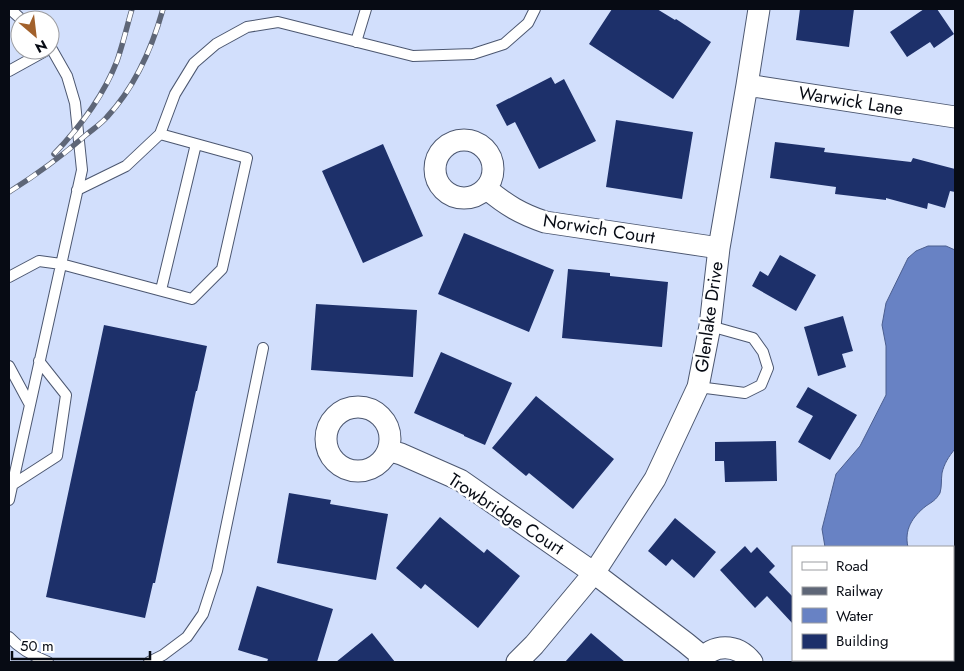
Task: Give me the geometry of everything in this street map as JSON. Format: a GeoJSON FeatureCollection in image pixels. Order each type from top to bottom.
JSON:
{"type":"FeatureCollection","features":[{"type":"Feature","properties":{"kind":"street","name":"Glenlake Drive"},"geometry":{"type":"LineString","coordinates":[[517,662],[534,645],[594,573],[655,479],[698,387],[710,326],[719,248],[747,85],[755,10]]}},
{"type":"Feature","properties":{"kind":"street","name":"Warwick Lane"},"geometry":{"type":"LineString","coordinates":[[747,85],[955,117]]}},
{"type":"Feature","properties":{"kind":"street","name":"Norwich Court"},"geometry":{"type":"LineString","coordinates":[[487,188],[501,201],[524,215],[545,222],[719,248]]}},
{"type":"Feature","properties":{"kind":"street","name":"Trowbridge Court"},"geometry":{"type":"LineString","coordinates":[[388,450],[460,480],[594,573],[686,643],[701,660]]}},
{"type":"Feature","properties":{"kind":"street"},"geometry":{"type":"LineString","coordinates":[[701,660],[710,651],[730,648],[740,651],[752,662]]}},
{"type":"Feature","properties":{"kind":"lane"},"geometry":{"type":"LineString","coordinates":[[356,42],[366,9]]}},
{"type":"Feature","properties":{"kind":"lane"},"geometry":{"type":"LineString","coordinates":[[78,190],[126,166],[160,134],[175,94],[194,63],[216,44],[247,27],[278,22],[413,56],[473,54],[504,44],[528,22],[535,9]]}},
{"type":"Feature","properties":{"kind":"lane"},"geometry":{"type":"LineString","coordinates":[[9,71],[29,60]]}},
{"type":"Feature","properties":{"kind":"lane"},"geometry":{"type":"LineString","coordinates":[[9,500],[10,481],[30,404],[82,170],[75,103],[67,76],[57,60]]}},
{"type":"Feature","properties":{"kind":"lane"},"geometry":{"type":"LineString","coordinates":[[9,277],[39,261],[61,264],[192,298],[222,269],[247,158],[160,134]]}},
{"type":"Feature","properties":{"kind":"lane"},"geometry":{"type":"LineString","coordinates":[[161,290],[196,144]]}},
{"type":"Feature","properties":{"kind":"lane"},"geometry":{"type":"LineString","coordinates":[[698,387],[745,393],[761,385],[768,368],[763,352],[753,338],[710,326]]}},
{"type":"Feature","properties":{"kind":"lane"},"geometry":{"type":"LineString","coordinates":[[149,662],[187,637],[202,614],[217,571],[263,348]]}},
{"type":"Feature","properties":{"kind":"lane"},"geometry":{"type":"LineString","coordinates":[[10,481],[57,456],[66,395],[39,361]]}},
{"type":"Feature","properties":{"kind":"lane"},"geometry":{"type":"LineString","coordinates":[[9,366],[30,404]]}},
{"type":"Feature","properties":{"kind":"lane"},"geometry":{"type":"LineString","coordinates":[[9,637],[16,645],[37,658],[48,662]]}},
{"type":"Feature","properties":{"kind":"water"},"geometry":{"type":"Polygon","coordinates":[[[928,246],[946,246],[955,250],[955,449],[943,470],[940,493],[921,510],[910,524],[907,535],[908,546],[825,546],[822,529],[836,474],[860,446],[886,395],[886,346],[882,325],[886,303],[908,258],[916,251],[928,246]]]}},
{"type":"Feature","properties":{"kind":"water"},"geometry":{"type":"Polygon","coordinates":[[[955,557],[954,609],[954,558],[955,557]]]}},
{"type":"Feature","properties":{"kind":"building"},"geometry":{"type":"Polygon","coordinates":[[[612,9],[657,9],[711,42],[673,99],[589,44],[612,9]]]}},
{"type":"Feature","properties":{"kind":"building"},"geometry":{"type":"Polygon","coordinates":[[[800,9],[854,9],[849,47],[796,40],[800,9]]]}},
{"type":"Feature","properties":{"kind":"building"},"geometry":{"type":"Polygon","coordinates":[[[924,9],[937,9],[954,34],[934,48],[930,42],[907,57],[890,32],[924,9]]]}},
{"type":"Feature","properties":{"kind":"building"},"geometry":{"type":"Polygon","coordinates":[[[551,77],[555,84],[564,79],[596,141],[539,169],[515,122],[507,126],[496,105],[551,77]]]}},
{"type":"Feature","properties":{"kind":"building"},"geometry":{"type":"Polygon","coordinates":[[[616,120],[693,132],[682,199],[606,187],[616,120]]]}},
{"type":"Feature","properties":{"kind":"building"},"geometry":{"type":"Polygon","coordinates":[[[775,142],[825,148],[824,152],[911,162],[913,158],[955,169],[955,192],[950,191],[945,208],[928,203],[927,209],[886,198],[886,200],[835,194],[836,187],[770,178],[775,142]]]}},
{"type":"Feature","properties":{"kind":"building"},"geometry":{"type":"Polygon","coordinates":[[[383,144],[423,236],[363,263],[322,171],[383,144]]]}},
{"type":"Feature","properties":{"kind":"building"},"geometry":{"type":"Polygon","coordinates":[[[464,233],[554,270],[529,332],[438,294],[464,233]]]}},
{"type":"Feature","properties":{"kind":"building"},"geometry":{"type":"Polygon","coordinates":[[[780,255],[816,275],[796,311],[752,286],[760,271],[768,276],[780,255]]]}},
{"type":"Feature","properties":{"kind":"building"},"geometry":{"type":"Polygon","coordinates":[[[568,269],[610,273],[610,276],[668,282],[662,347],[562,338],[568,269]]]}},
{"type":"Feature","properties":{"kind":"building"},"geometry":{"type":"Polygon","coordinates":[[[316,304],[417,310],[413,377],[311,370],[316,304]]]}},
{"type":"Feature","properties":{"kind":"building"},"geometry":{"type":"Polygon","coordinates":[[[843,316],[853,351],[842,354],[846,367],[818,376],[804,327],[843,316]]]}},
{"type":"Feature","properties":{"kind":"building"},"geometry":{"type":"Polygon","coordinates":[[[104,325],[207,346],[155,583],[153,583],[145,618],[46,597],[104,325]]]}},
{"type":"Feature","properties":{"kind":"building"},"geometry":{"type":"Polygon","coordinates":[[[441,352],[512,383],[485,445],[414,413],[441,352]]]}},
{"type":"Feature","properties":{"kind":"building"},"geometry":{"type":"Polygon","coordinates":[[[808,387],[857,415],[830,460],[798,442],[813,416],[796,407],[808,387]]]}},
{"type":"Feature","properties":{"kind":"building"},"geometry":{"type":"Polygon","coordinates":[[[536,396],[614,459],[573,509],[529,473],[526,476],[492,448],[536,396]]]}},
{"type":"Feature","properties":{"kind":"building"},"geometry":{"type":"Polygon","coordinates":[[[776,441],[777,481],[725,482],[724,461],[715,461],[715,442],[776,441]]]}},
{"type":"Feature","properties":{"kind":"building"},"geometry":{"type":"Polygon","coordinates":[[[289,493],[331,500],[330,504],[388,514],[376,580],[277,563],[289,493]]]}},
{"type":"Feature","properties":{"kind":"building"},"geometry":{"type":"Polygon","coordinates":[[[440,517],[484,553],[487,549],[520,576],[478,628],[425,584],[421,589],[396,568],[440,517]]]}},
{"type":"Feature","properties":{"kind":"building"},"geometry":{"type":"Polygon","coordinates":[[[675,518],[716,552],[694,578],[672,559],[666,566],[648,551],[675,518]]]}},
{"type":"Feature","properties":{"kind":"building"},"geometry":{"type":"Polygon","coordinates":[[[745,546],[751,553],[757,547],[775,566],[769,572],[792,596],[792,623],[767,596],[755,608],[720,570],[745,546]]]}},
{"type":"Feature","properties":{"kind":"building"},"geometry":{"type":"Polygon","coordinates":[[[257,586],[333,609],[317,662],[267,662],[268,659],[238,650],[257,586]]]}},
{"type":"Feature","properties":{"kind":"building"},"geometry":{"type":"Polygon","coordinates":[[[372,633],[395,662],[336,662],[372,633]]]}},
{"type":"Feature","properties":{"kind":"building"},"geometry":{"type":"Polygon","coordinates":[[[591,633],[625,662],[565,662],[591,633]]]}},
{"type":"Feature","properties":{"kind":"railway"},"geometry":{"type":"LineString","coordinates":[[54,154],[82,122],[105,87],[117,61],[132,9]]}},
{"type":"Feature","properties":{"kind":"railway"},"geometry":{"type":"LineString","coordinates":[[9,192],[68,150],[102,122],[117,105],[134,80],[148,52],[163,9]]}}]}
